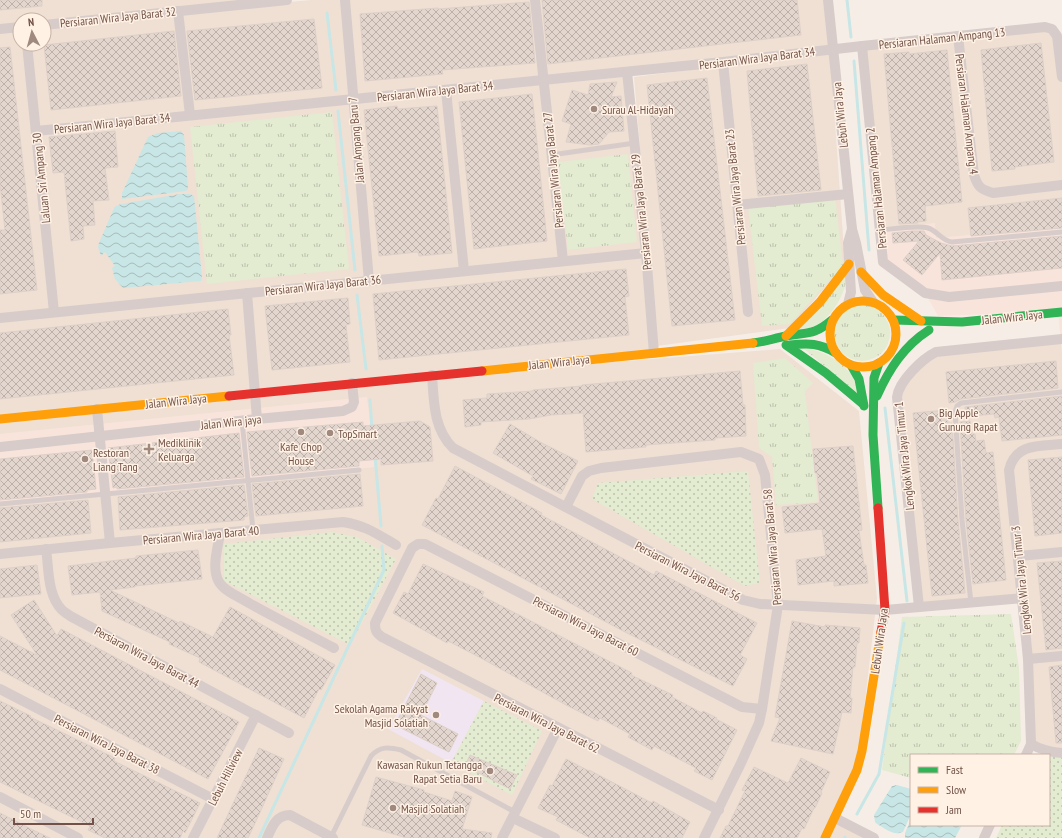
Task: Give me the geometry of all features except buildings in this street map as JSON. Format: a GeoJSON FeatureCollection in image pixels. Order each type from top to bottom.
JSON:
{"type":"FeatureCollection","features":[{"type":"Feature","properties":{"kind":"street","name":"Persiaran Wira Jaya Barat 32"},"geometry":{"type":"LineString","coordinates":[[52,24],[248,2],[287,0]]}},
{"type":"Feature","properties":{"kind":"street","name":"Jalan Ampang Baru 7"},"geometry":{"type":"LineString","coordinates":[[345,0],[352,99],[369,281]]}},
{"type":"Feature","properties":{"kind":"street","name":"Persiaran Wira Jaya Barat 27"},"geometry":{"type":"LineString","coordinates":[[535,0],[563,261]]}},
{"type":"Feature","properties":{"kind":"street","name":"Lebuh Wira Jaya"},"geometry":{"type":"LineString","coordinates":[[828,0],[852,230],[865,290],[873,302]]}},
{"type":"Feature","properties":{"kind":"street"},"geometry":{"type":"LineString","coordinates":[[178,11],[190,115]]}},
{"type":"Feature","properties":{"kind":"street","name":"Persiaran Halaman Ampang 13"},"geometry":{"type":"LineString","coordinates":[[833,49],[1045,27],[1052,29],[1057,36],[1062,77]]}},
{"type":"Feature","properties":{"kind":"street"},"geometry":{"type":"LineString","coordinates":[[0,29],[12,28]]}},
{"type":"Feature","properties":{"kind":"street","name":"Persiaran Halaman Ampang 4"},"geometry":{"type":"LineString","coordinates":[[958,36],[974,175],[977,184],[982,190],[993,193],[1062,185]]}},
{"type":"Feature","properties":{"kind":"street","name":"Persiaran Halaman Ampang 2"},"geometry":{"type":"LineString","coordinates":[[862,46],[883,262],[925,293],[949,297],[1062,286]]}},
{"type":"Feature","properties":{"kind":"street","name":"Persiaran Wira Jaya Barat 34"},"geometry":{"type":"LineString","coordinates":[[36,131],[627,72],[833,49]]}},
{"type":"Feature","properties":{"kind":"street","name":"Laluan Sri Ampang 30"},"geometry":{"type":"LineString","coordinates":[[28,52],[54,312]]}},
{"type":"Feature","properties":{"kind":"street","name":"Persiaran Wira Jaya Barat 23"},"geometry":{"type":"LineString","coordinates":[[723,62],[748,312]]}},
{"type":"Feature","properties":{"kind":"street","name":"Persiaran Wira Jaya Barat 29"},"geometry":{"type":"LineString","coordinates":[[627,72],[646,253],[654,353]]}},
{"type":"Feature","properties":{"kind":"street"},"geometry":{"type":"LineString","coordinates":[[446,90],[464,271]]}},
{"type":"Feature","properties":{"kind":"street"},"geometry":{"type":"LineString","coordinates":[[737,205],[848,194]]}},
{"type":"Feature","properties":{"kind":"street","name":"Lebuh Wira Jaya"},"geometry":{"type":"LineString","coordinates":[[848,304],[851,292],[848,243],[852,230]]}},
{"type":"Feature","properties":{"kind":"street","name":"Persiaran Wira Jaya Barat 36"},"geometry":{"type":"LineString","coordinates":[[0,318],[646,253]]}},
{"type":"Feature","properties":{"kind":"street"},"geometry":{"type":"LineString","coordinates":[[849,264],[834,286],[786,341],[863,404]]}},
{"type":"Feature","properties":{"kind":"street"},"geometry":{"type":"LineString","coordinates":[[861,272],[883,295],[921,321]]}},
{"type":"Feature","properties":{"kind":"street"},"geometry":{"type":"LineString","coordinates":[[247,293],[257,419]]}},
{"type":"Feature","properties":{"kind":"street"},"geometry":{"type":"LineString","coordinates":[[863,300],[873,302],[882,306],[889,312],[894,320],[896,340],[890,353],[880,363],[860,367],[851,365],[842,360],[831,344],[829,335],[832,320],[836,313],[848,304],[863,300]]}},
{"type":"Feature","properties":{"kind":"street","name":"Jalan Wira Jaya"},"geometry":{"type":"LineString","coordinates":[[894,320],[908,322],[947,320],[962,322],[1062,312]]}},
{"type":"Feature","properties":{"kind":"street","name":"Jalan Wira Jaya"},"geometry":{"type":"LineString","coordinates":[[786,341],[821,329],[832,320]]}},
{"type":"Feature","properties":{"kind":"street","name":"Jalan Wira Jaya"},"geometry":{"type":"LineString","coordinates":[[896,340],[908,334],[948,327],[962,322]]}},
{"type":"Feature","properties":{"kind":"street"},"geometry":{"type":"LineString","coordinates":[[874,401],[884,379],[905,349],[919,336],[929,330]]}},
{"type":"Feature","properties":{"kind":"street","name":"Lengkok Wira Jaya Timur 1"},"geometry":{"type":"LineString","coordinates":[[919,607],[898,389],[915,369],[930,355],[936,352],[1062,339]]}},
{"type":"Feature","properties":{"kind":"street","name":"Jalan Wira Jaya"},"geometry":{"type":"LineString","coordinates":[[0,419],[766,342],[786,341],[823,345],[836,353]]}},
{"type":"Feature","properties":{"kind":"street","name":"Lebuh Wira Jaya"},"geometry":{"type":"LineString","coordinates":[[825,838],[857,770],[862,751],[885,610],[873,435],[874,378],[880,363]]}},
{"type":"Feature","properties":{"kind":"street","name":"Lebuh Wira Jaya"},"geometry":{"type":"LineString","coordinates":[[851,365],[859,379],[863,404],[873,435]]}},
{"type":"Feature","properties":{"kind":"street","name":"Persiaran Wira Jaya Barat 56"},"geometry":{"type":"LineString","coordinates":[[432,375],[437,421],[445,441],[453,448],[742,600],[760,604],[885,610],[1023,598]]}},
{"type":"Feature","properties":{"kind":"street","name":"Jalan Wira jaya"},"geometry":{"type":"LineString","coordinates":[[0,447],[343,411],[352,407],[354,402],[352,383]]}},
{"type":"Feature","properties":{"kind":"street"},"geometry":{"type":"LineString","coordinates":[[98,409],[110,543]]}},
{"type":"Feature","properties":{"kind":"street","name":"Lengkok Wira Jaya Timur 3"},"geometry":{"type":"LineString","coordinates":[[1026,754],[1031,744],[1028,659],[1019,556],[1009,470],[1011,461],[1016,454],[1025,449],[1036,446],[1062,444]]}},
{"type":"Feature","properties":{"kind":"street","name":"Persiaran Wira Jaya Barat 58"},"geometry":{"type":"LineString","coordinates":[[566,507],[582,476],[589,471],[601,468],[741,452],[759,459],[766,475],[778,605],[762,709],[759,723],[719,810],[704,838]]}},
{"type":"Feature","properties":{"kind":"street","name":"Persiaran Wira Jaya Barat 40"},"geometry":{"type":"LineString","coordinates":[[0,554],[343,522],[356,523],[368,528],[396,546]]}},
{"type":"Feature","properties":{"kind":"street"},"geometry":{"type":"LineString","coordinates":[[220,533],[216,570],[219,582],[226,590],[334,648]]}},
{"type":"Feature","properties":{"kind":"street","name":"Persiaran Wira Jaya Barat 60"},"geometry":{"type":"LineString","coordinates":[[377,633],[375,623],[412,548],[418,544],[425,544],[742,707],[762,709]]}},
{"type":"Feature","properties":{"kind":"street","name":"Persiaran Wira Jaya Barat 44"},"geometry":{"type":"LineString","coordinates":[[46,549],[51,589],[62,610],[72,617],[289,733]]}},
{"type":"Feature","properties":{"kind":"street"},"geometry":{"type":"LineString","coordinates":[[1019,556],[1062,552]]}},
{"type":"Feature","properties":{"kind":"street","name":"Persiaran Wira Jaya Barat 62"},"geometry":{"type":"LineString","coordinates":[[377,633],[382,637],[719,810]]}},
{"type":"Feature","properties":{"kind":"street"},"geometry":{"type":"LineString","coordinates":[[1028,659],[1062,656]]}},
{"type":"Feature","properties":{"kind":"street","name":"Persiaran Wira Jaya Barat 38"},"geometry":{"type":"LineString","coordinates":[[0,689],[213,799]]}},
{"type":"Feature","properties":{"kind":"street","name":"Lebuh Hillview"},"geometry":{"type":"LineString","coordinates":[[193,838],[256,715]]}},
{"type":"Feature","properties":{"kind":"street"},"geometry":{"type":"LineString","coordinates":[[502,838],[558,728]]}},
{"type":"Feature","properties":{"kind":"street"},"geometry":{"type":"LineString","coordinates":[[1031,744],[1040,750],[1062,753]]}},
{"type":"Feature","properties":{"kind":"street"},"geometry":{"type":"LineString","coordinates":[[0,797],[78,838]]}},
{"type":"Feature","properties":{"kind":"street"},"geometry":{"type":"LineString","coordinates":[[267,838],[274,822],[285,815],[290,815],[332,837]]}},
{"type":"Feature","properties":{"kind":"street"},"geometry":{"type":"LineString","coordinates":[[514,815],[555,838]]}},
{"type":"Feature","properties":{"kind":"street"},"geometry":{"type":"LineString","coordinates":[[835,818],[871,837]]}},
{"type":"Feature","properties":{"kind":"street"},"geometry":{"type":"LineString","coordinates":[[984,838],[990,826]]}},
{"type":"Feature","properties":{"kind":"lane"},"geometry":{"type":"LineString","coordinates":[[551,155],[635,143]]}},
{"type":"Feature","properties":{"kind":"lane"},"geometry":{"type":"LineString","coordinates":[[881,230],[921,227],[929,228],[947,242],[1062,232]]}},
{"type":"Feature","properties":{"kind":"lane"},"geometry":{"type":"LineString","coordinates":[[971,603],[962,520],[955,412],[957,406],[961,403],[1062,392]]}},
{"type":"Feature","properties":{"kind":"lane"},"geometry":{"type":"LineString","coordinates":[[242,421],[253,530]]}},
{"type":"Feature","properties":{"kind":"lane"},"geometry":{"type":"LineString","coordinates":[[0,504],[359,470]]}},
{"type":"Feature","properties":{"kind":"lane"},"geometry":{"type":"LineString","coordinates":[[332,837],[371,756],[376,751],[384,747],[401,750],[514,815]]}},
{"type":"Feature","properties":{"kind":"shaded area"},"geometry":{"type":"Polygon","coordinates":[[[0,0],[287,0],[96,20],[311,0],[828,0],[833,49],[627,72],[654,353],[398,379],[780,349],[859,411],[877,598],[857,770],[821,838],[0,838],[0,0]]]}},
{"type":"Feature","properties":{"kind":"shaded area"},"geometry":{"type":"Polygon","coordinates":[[[1052,29],[1062,77],[1062,280],[883,262],[862,46],[1052,29]]]}},
{"type":"Feature","properties":{"kind":"shaded area"},"geometry":{"type":"Polygon","coordinates":[[[830,52],[845,264],[790,328],[657,346],[634,77],[830,52]]]}},
{"type":"Feature","properties":{"kind":"shaded area"},"geometry":{"type":"Polygon","coordinates":[[[935,223],[936,238],[1062,227],[1062,355],[1058,312],[938,316],[925,293],[883,262],[881,230],[935,223]]]}},
{"type":"Feature","properties":{"kind":"shaded area"},"geometry":{"type":"Polygon","coordinates":[[[1062,342],[1062,753],[1031,744],[1023,598],[919,607],[898,389],[930,355],[1062,342]]]}},
{"type":"Feature","properties":{"kind":"shaded area"},"geometry":{"type":"Polygon","coordinates":[[[367,397],[375,467],[0,504],[0,434],[367,397]]]}},
{"type":"Feature","properties":{"kind":"shaded area","name":"Sekolah Agama Rakyat Masjid Solatiah"},"geometry":{"type":"Polygon","coordinates":[[[422,669],[484,701],[451,763],[388,729],[422,669]]]}},
{"type":"Feature","properties":{"kind":"shaded area"},"geometry":{"type":"Polygon","coordinates":[[[835,818],[874,838],[825,838],[835,818]]]}},
{"type":"Feature","properties":{"kind":"green space"},"geometry":{"type":"Polygon","coordinates":[[[332,112],[349,269],[207,284],[190,127],[332,112]]]}},
{"type":"Feature","properties":{"kind":"green space"},"geometry":{"type":"Polygon","coordinates":[[[628,154],[637,242],[568,250],[558,162],[628,154]]]}},
{"type":"Feature","properties":{"kind":"green space"},"geometry":{"type":"Polygon","coordinates":[[[835,197],[843,266],[790,324],[762,326],[748,207],[835,197]]]}},
{"type":"Feature","properties":{"kind":"green space"},"geometry":{"type":"Polygon","coordinates":[[[846,276],[846,283],[841,297],[828,316],[815,326],[799,330],[846,276]]]}},
{"type":"Feature","properties":{"kind":"green space"},"geometry":{"type":"Polygon","coordinates":[[[856,305],[868,305],[878,309],[886,317],[890,327],[890,339],[886,349],[878,357],[868,361],[856,361],[846,357],[838,349],[834,339],[834,327],[838,317],[846,309],[856,305]]]}},
{"type":"Feature","properties":{"kind":"green space"},"geometry":{"type":"Polygon","coordinates":[[[803,348],[825,354],[845,367],[854,379],[859,395],[803,348]]]}},
{"type":"Feature","properties":{"kind":"green space"},"geometry":{"type":"Polygon","coordinates":[[[785,358],[813,383],[805,391],[818,502],[776,505],[772,457],[759,448],[753,363],[785,358]]]}},
{"type":"Feature","properties":{"kind":"green space"},"geometry":{"type":"Polygon","coordinates":[[[748,471],[760,583],[745,586],[592,499],[598,483],[748,471]]]}},
{"type":"Feature","properties":{"kind":"green space"},"geometry":{"type":"Polygon","coordinates":[[[332,532],[357,537],[396,559],[350,645],[224,581],[224,544],[332,532]]]}},
{"type":"Feature","properties":{"kind":"green space"},"geometry":{"type":"Polygon","coordinates":[[[1011,614],[1019,668],[1021,741],[1014,754],[910,754],[910,778],[882,770],[902,617],[1011,614]]]}},
{"type":"Feature","properties":{"kind":"green space"},"geometry":{"type":"Polygon","coordinates":[[[484,701],[542,731],[512,795],[451,763],[484,701]]]}},
{"type":"Feature","properties":{"kind":"green space"},"geometry":{"type":"Polygon","coordinates":[[[1050,756],[1062,756],[1062,838],[996,838],[1002,826],[1050,826],[1050,756]]]}},
{"type":"Feature","properties":{"kind":"water"},"geometry":{"type":"Polygon","coordinates":[[[181,131],[184,135],[188,189],[186,191],[122,199],[122,193],[148,137],[158,133],[181,131]]]}},
{"type":"Feature","properties":{"kind":"water"},"geometry":{"type":"Polygon","coordinates":[[[180,194],[190,194],[194,196],[202,277],[201,281],[123,288],[115,279],[112,268],[115,266],[105,252],[101,256],[98,247],[114,208],[121,204],[180,194]]]}},
{"type":"Feature","properties":{"kind":"water"},"geometry":{"type":"Polygon","coordinates":[[[897,785],[910,789],[910,816],[903,832],[899,833],[890,831],[875,822],[874,815],[892,786],[897,785]]]}},
{"type":"Feature","properties":{"kind":"water"},"geometry":{"type":"Polygon","coordinates":[[[910,821],[910,826],[961,826],[955,838],[905,838],[905,833],[910,821]]]}},
{"type":"Feature","properties":{"kind":"waterway"},"geometry":{"type":"LineString","coordinates":[[847,0],[851,37]]}},
{"type":"Feature","properties":{"kind":"waterway"},"geometry":{"type":"LineString","coordinates":[[327,13],[336,90]]}},
{"type":"Feature","properties":{"kind":"waterway"},"geometry":{"type":"LineString","coordinates":[[854,61],[869,250]]}},
{"type":"Feature","properties":{"kind":"waterway"},"geometry":{"type":"LineString","coordinates":[[338,111],[355,270]]}},
{"type":"Feature","properties":{"kind":"waterway"},"geometry":{"type":"LineString","coordinates":[[357,295],[366,369]]}},
{"type":"Feature","properties":{"kind":"waterway"},"geometry":{"type":"LineString","coordinates":[[370,400],[372,429]]}},
{"type":"Feature","properties":{"kind":"waterway"},"geometry":{"type":"LineString","coordinates":[[885,408],[907,601]]}},
{"type":"Feature","properties":{"kind":"waterway"},"geometry":{"type":"LineString","coordinates":[[375,456],[381,526]]}},
{"type":"Feature","properties":{"kind":"waterway"},"geometry":{"type":"LineString","coordinates":[[259,838],[384,570],[382,546]]}},
{"type":"Feature","properties":{"kind":"waterway"},"geometry":{"type":"LineString","coordinates":[[857,814],[879,774],[904,623]]}},
{"type":"Feature","properties":{"kind":"traffic: fast"},"geometry":{"type":"LineString","coordinates":[[894,320],[962,322],[1062,312]]}},
{"type":"Feature","properties":{"kind":"traffic: fast"},"geometry":{"type":"LineString","coordinates":[[753,343],[815,331],[832,320]]}},
{"type":"Feature","properties":{"kind":"traffic: fast"},"geometry":{"type":"LineString","coordinates":[[877,396],[892,367],[898,359],[912,343],[929,330]]}},
{"type":"Feature","properties":{"kind":"traffic: fast"},"geometry":{"type":"LineString","coordinates":[[790,345],[814,344],[836,353]]}},
{"type":"Feature","properties":{"kind":"traffic: fast"},"geometry":{"type":"LineString","coordinates":[[786,345],[826,373],[863,404]]}},
{"type":"Feature","properties":{"kind":"traffic: fast"},"geometry":{"type":"LineString","coordinates":[[878,508],[873,435],[874,378],[879,363]]}},
{"type":"Feature","properties":{"kind":"traffic: fast"},"geometry":{"type":"LineString","coordinates":[[851,365],[859,379],[864,406]]}},
{"type":"Feature","properties":{"kind":"traffic: slow"},"geometry":{"type":"LineString","coordinates":[[786,336],[820,302],[849,264]]}},
{"type":"Feature","properties":{"kind":"traffic: slow"},"geometry":{"type":"LineString","coordinates":[[861,272],[883,295],[921,321]]}},
{"type":"Feature","properties":{"kind":"traffic: slow"},"geometry":{"type":"LineString","coordinates":[[857,301],[869,301],[876,303],[887,310],[894,321],[896,334],[894,347],[887,358],[876,365],[869,367],[857,367],[850,365],[839,358],[832,347],[830,340],[830,328],[832,321],[839,310],[850,303],[857,301]]}},
{"type":"Feature","properties":{"kind":"traffic: slow"},"geometry":{"type":"LineString","coordinates":[[482,371],[753,343]]}},
{"type":"Feature","properties":{"kind":"traffic: slow"},"geometry":{"type":"LineString","coordinates":[[0,419],[229,396]]}},
{"type":"Feature","properties":{"kind":"traffic: slow"},"geometry":{"type":"LineString","coordinates":[[825,838],[857,770],[862,751],[881,632]]}},
{"type":"Feature","properties":{"kind":"traffic: jam"},"geometry":{"type":"LineString","coordinates":[[229,396],[482,371]]}},
{"type":"Feature","properties":{"kind":"traffic: jam"},"geometry":{"type":"LineString","coordinates":[[878,508],[885,610],[881,632]]}},
{"type":"Feature","properties":{"kind":"place","name":"Surau Al-Hidayah"},"geometry":{"type":"Point","coordinates":[594,109]}},
{"type":"Feature","properties":{"kind":"place","name":"Big Apple Gunung Rapat"},"geometry":{"type":"Point","coordinates":[931,419]}},
{"type":"Feature","properties":{"kind":"place","name":"Kafe Chop House"},"geometry":{"type":"Point","coordinates":[301,432]}},
{"type":"Feature","properties":{"kind":"place","name":"TopSmart"},"geometry":{"type":"Point","coordinates":[330,433]}},
{"type":"Feature","properties":{"kind":"place","name":"Mediklinik Keluarga"},"geometry":{"type":"Point","coordinates":[149,449]}},
{"type":"Feature","properties":{"kind":"place","name":"Restoran Liang Tang"},"geometry":{"type":"Point","coordinates":[85,459]}},
{"type":"Feature","properties":{"kind":"place","name":"Sekolah Agama Rakyat Masjid Solatiah"},"geometry":{"type":"Point","coordinates":[436,715]}},
{"type":"Feature","properties":{"kind":"place","name":"Kawasan Rukun Tetangga Rapat Setia Baru"},"geometry":{"type":"Point","coordinates":[490,771]}},
{"type":"Feature","properties":{"kind":"place","name":"Masjid Solatiah"},"geometry":{"type":"Point","coordinates":[393,808]}}]}
